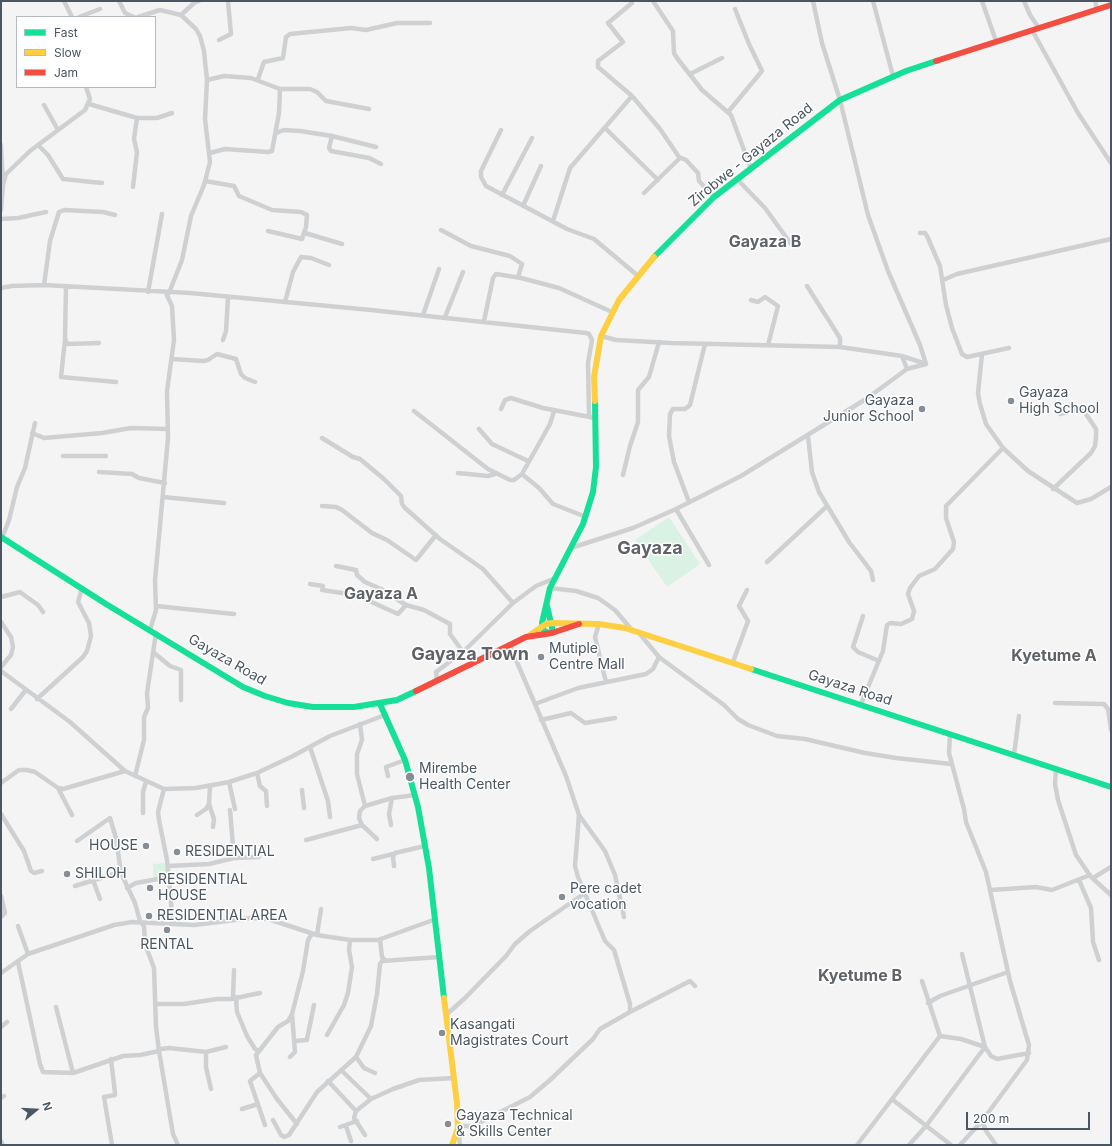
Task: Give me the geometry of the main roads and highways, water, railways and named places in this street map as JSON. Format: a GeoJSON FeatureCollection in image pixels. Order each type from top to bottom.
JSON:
{"type":"FeatureCollection","features":[{"type":"Feature","properties":{"kind":"place","name":"Gayaza High School"},"geometry":{"type":"Point","coordinates":[1011,401]}},
{"type":"Feature","properties":{"kind":"place","name":"Gayaza Junior School"},"geometry":{"type":"Point","coordinates":[922,409]}},
{"type":"Feature","properties":{"kind":"place","name":"Mutiple Centre Mall"},"geometry":{"type":"Point","coordinates":[541,657]}},
{"type":"Feature","properties":{"kind":"place","name":"Mirembe Health Center"},"geometry":{"type":"Point","coordinates":[410,777]}},
{"type":"Feature","properties":{"kind":"place","name":"HOUSE"},"geometry":{"type":"Point","coordinates":[146,846]}},
{"type":"Feature","properties":{"kind":"place","name":"RESIDENTIAL"},"geometry":{"type":"Point","coordinates":[177,852]}},
{"type":"Feature","properties":{"kind":"place","name":"SHILOH"},"geometry":{"type":"Point","coordinates":[67,874]}},
{"type":"Feature","properties":{"kind":"place","name":"RESIDENTIAL HOUSE"},"geometry":{"type":"Point","coordinates":[150,888]}},
{"type":"Feature","properties":{"kind":"place","name":"Pere cadet vocation"},"geometry":{"type":"Point","coordinates":[562,897]}},
{"type":"Feature","properties":{"kind":"place","name":"RESIDENTIAL AREA"},"geometry":{"type":"Point","coordinates":[149,916]}},
{"type":"Feature","properties":{"kind":"place","name":"RENTAL"},"geometry":{"type":"Point","coordinates":[167,930]}},
{"type":"Feature","properties":{"kind":"place","name":"Kasangati Magistrates Court"},"geometry":{"type":"Point","coordinates":[442,1033]}},
{"type":"Feature","properties":{"kind":"place","name":"Gayaza Technical & Skills Center"},"geometry":{"type":"Point","coordinates":[448,1124]}},
{"type":"Feature","properties":{"kind":"district","name":"Gayaza B"},"geometry":{"type":"Point","coordinates":[765,242]}},
{"type":"Feature","properties":{"kind":"district","name":"Gayaza"},"geometry":{"type":"Point","coordinates":[650,549]}},
{"type":"Feature","properties":{"kind":"district","name":"Gayaza A"},"geometry":{"type":"Point","coordinates":[381,594]}},
{"type":"Feature","properties":{"kind":"district","name":"Gayaza Town"},"geometry":{"type":"Point","coordinates":[470,655]}},
{"type":"Feature","properties":{"kind":"district","name":"Kyetume A"},"geometry":{"type":"Point","coordinates":[1054,656]}},
{"type":"Feature","properties":{"kind":"district","name":"Kyetume B"},"geometry":{"type":"Point","coordinates":[860,976]}}]}
